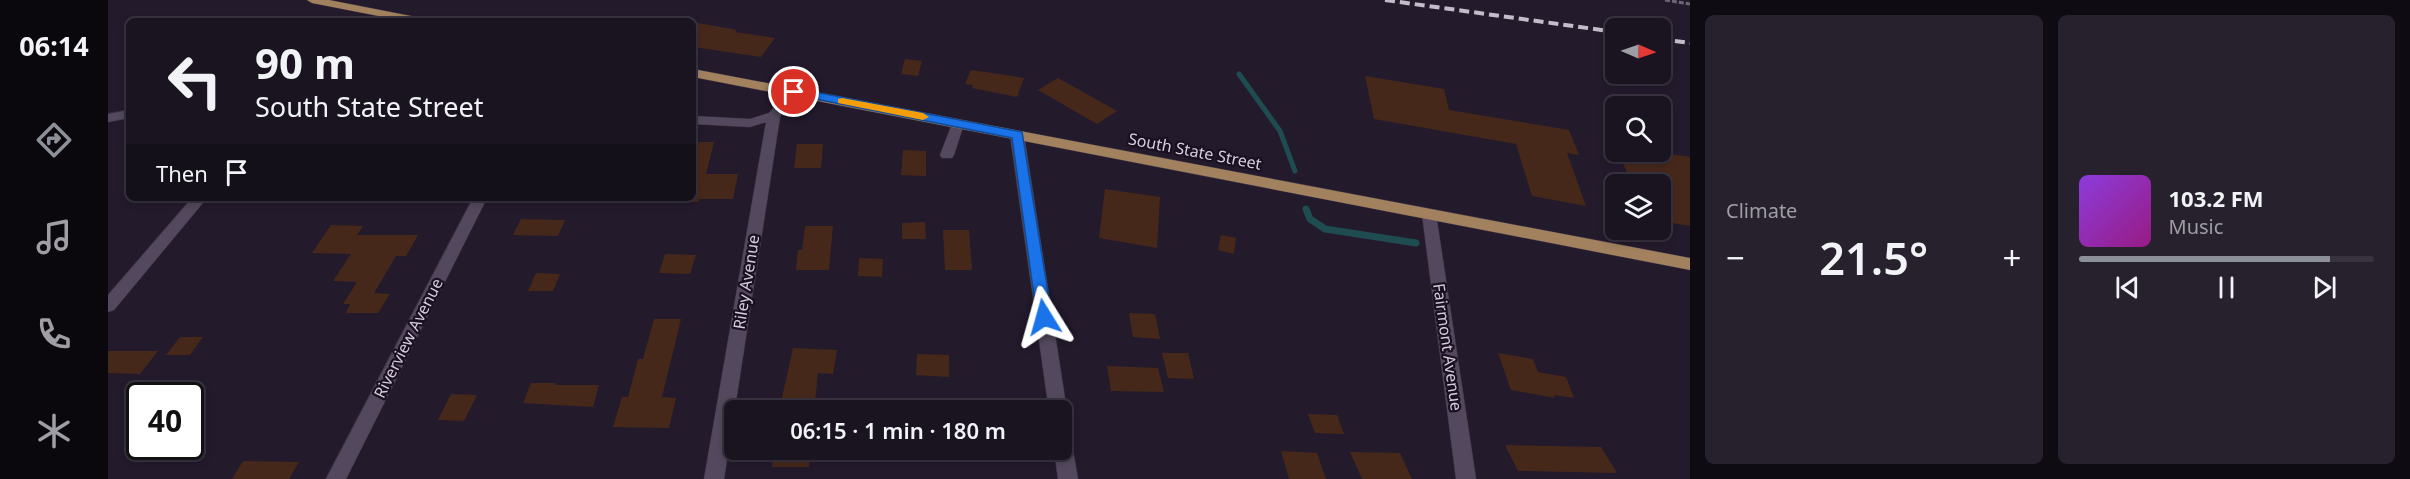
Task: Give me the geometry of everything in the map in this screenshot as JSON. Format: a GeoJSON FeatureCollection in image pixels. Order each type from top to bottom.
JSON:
{"type":"FeatureCollection","features":[{"type":"Feature","properties":{"kind":"main road"},"geometry":{"type":"LineString","coordinates":[[312,0],[405,18]]}},
{"type":"Feature","properties":{"kind":"main road","name":"South State Street"},"geometry":{"type":"LineString","coordinates":[[696,74],[1690,264]]}},
{"type":"Feature","properties":{"kind":"street"},"geometry":{"type":"LineString","coordinates":[[696,120],[750,123],[774,116],[794,92]]}},
{"type":"Feature","properties":{"kind":"street"},"geometry":{"type":"LineString","coordinates":[[108,118],[126,115]]}},
{"type":"Feature","properties":{"kind":"street","name":"Riley Avenue"},"geometry":{"type":"LineString","coordinates":[[714,479],[774,116]]}},
{"type":"Feature","properties":{"kind":"street"},"geometry":{"type":"LineString","coordinates":[[947,155],[958,124]]}},
{"type":"Feature","properties":{"kind":"street"},"geometry":{"type":"LineString","coordinates":[[1017,135],[1056,400]]}},
{"type":"Feature","properties":{"kind":"street"},"geometry":{"type":"LineString","coordinates":[[108,306],[197,201]]}},
{"type":"Feature","properties":{"kind":"street","name":"Riverview Avenue"},"geometry":{"type":"LineString","coordinates":[[336,479],[478,201]]}},
{"type":"Feature","properties":{"kind":"street","name":"Fairmont Avenue"},"geometry":{"type":"LineString","coordinates":[[1429,214],[1467,479]]}},
{"type":"Feature","properties":{"kind":"street"},"geometry":{"type":"LineString","coordinates":[[1065,460],[1068,479]]}},
{"type":"Feature","properties":{"kind":"path"},"geometry":{"type":"LineString","coordinates":[[1665,0],[1690,4]]}},
{"type":"Feature","properties":{"kind":"building"},"geometry":{"type":"Polygon","coordinates":[[[696,23],[775,38],[761,57],[696,47],[696,23]]]}},
{"type":"Feature","properties":{"kind":"building"},"geometry":{"type":"Polygon","coordinates":[[[905,59],[922,61],[918,76],[901,74],[905,59]]]}},
{"type":"Feature","properties":{"kind":"building"},"geometry":{"type":"Polygon","coordinates":[[[971,70],[1024,78],[1017,97],[972,88],[973,85],[965,84],[971,70]]]}},
{"type":"Feature","properties":{"kind":"building"},"geometry":{"type":"Polygon","coordinates":[[[1365,76],[1444,89],[1449,110],[1569,130],[1579,155],[1567,153],[1586,206],[1532,196],[1516,144],[1374,119],[1365,76]]]}},
{"type":"Feature","properties":{"kind":"building"},"geometry":{"type":"Polygon","coordinates":[[[1058,78],[1117,111],[1097,124],[1038,90],[1058,78]]]}},
{"type":"Feature","properties":{"kind":"building"},"geometry":{"type":"Polygon","coordinates":[[[696,142],[714,142],[706,174],[738,174],[733,199],[699,199],[698,202],[693,202],[696,201],[696,142]]]}},
{"type":"Feature","properties":{"kind":"building"},"geometry":{"type":"Polygon","coordinates":[[[797,144],[823,144],[821,168],[794,168],[797,144]]]}},
{"type":"Feature","properties":{"kind":"building"},"geometry":{"type":"Polygon","coordinates":[[[903,150],[926,151],[926,176],[901,175],[903,150]]]}},
{"type":"Feature","properties":{"kind":"building"},"geometry":{"type":"Polygon","coordinates":[[[1671,154],[1690,157],[1690,226],[1671,223],[1671,174],[1628,174],[1622,162],[1671,162],[1671,154]]]}},
{"type":"Feature","properties":{"kind":"building"},"geometry":{"type":"Polygon","coordinates":[[[1105,189],[1160,197],[1157,248],[1099,238],[1105,189]]]}},
{"type":"Feature","properties":{"kind":"building"},"geometry":{"type":"Polygon","coordinates":[[[521,219],[565,220],[558,236],[513,235],[521,219]]]}},
{"type":"Feature","properties":{"kind":"building"},"geometry":{"type":"Polygon","coordinates":[[[925,222],[926,239],[902,239],[902,223],[925,222]]]}},
{"type":"Feature","properties":{"kind":"building"},"geometry":{"type":"Polygon","coordinates":[[[331,225],[363,226],[357,235],[418,235],[406,256],[396,256],[374,293],[390,294],[378,313],[346,313],[350,304],[343,304],[357,282],[333,281],[351,254],[312,253],[331,225]]]}},
{"type":"Feature","properties":{"kind":"building"},"geometry":{"type":"Polygon","coordinates":[[[805,226],[833,226],[829,270],[796,270],[798,250],[802,250],[805,226]]]}},
{"type":"Feature","properties":{"kind":"building"},"geometry":{"type":"Polygon","coordinates":[[[943,230],[969,230],[972,270],[945,270],[943,230]]]}},
{"type":"Feature","properties":{"kind":"building"},"geometry":{"type":"Polygon","coordinates":[[[1221,235],[1236,238],[1234,254],[1218,250],[1221,235]]]}},
{"type":"Feature","properties":{"kind":"building"},"geometry":{"type":"Polygon","coordinates":[[[665,254],[696,255],[690,274],[659,273],[665,254]]]}},
{"type":"Feature","properties":{"kind":"building"},"geometry":{"type":"Polygon","coordinates":[[[859,258],[883,259],[882,277],[858,276],[859,258]]]}},
{"type":"Feature","properties":{"kind":"building"},"geometry":{"type":"Polygon","coordinates":[[[536,273],[560,274],[553,291],[528,291],[536,273]]]}},
{"type":"Feature","properties":{"kind":"building"},"geometry":{"type":"Polygon","coordinates":[[[1129,313],[1155,314],[1160,339],[1133,337],[1129,313]]]}},
{"type":"Feature","properties":{"kind":"building"},"geometry":{"type":"Polygon","coordinates":[[[654,319],[681,319],[662,397],[676,398],[669,428],[613,427],[622,397],[628,397],[638,359],[643,359],[654,319]]]}},
{"type":"Feature","properties":{"kind":"building"},"geometry":{"type":"Polygon","coordinates":[[[180,337],[203,337],[190,355],[166,355],[180,337]]]}},
{"type":"Feature","properties":{"kind":"building"},"geometry":{"type":"Polygon","coordinates":[[[793,348],[837,350],[833,374],[818,373],[815,400],[781,400],[793,348]]]}},
{"type":"Feature","properties":{"kind":"building"},"geometry":{"type":"Polygon","coordinates":[[[108,351],[158,351],[140,374],[108,373],[108,351]]]}},
{"type":"Feature","properties":{"kind":"building"},"geometry":{"type":"Polygon","coordinates":[[[1162,353],[1188,353],[1194,379],[1168,378],[1162,353]]]}},
{"type":"Feature","properties":{"kind":"building"},"geometry":{"type":"Polygon","coordinates":[[[1498,353],[1533,359],[1538,372],[1566,377],[1574,398],[1554,395],[1555,398],[1511,390],[1498,353]]]}},
{"type":"Feature","properties":{"kind":"building"},"geometry":{"type":"Polygon","coordinates":[[[917,354],[949,355],[949,377],[916,375],[917,354]]]}},
{"type":"Feature","properties":{"kind":"building"},"geometry":{"type":"Polygon","coordinates":[[[1107,366],[1158,368],[1164,392],[1111,391],[1107,366]]]}},
{"type":"Feature","properties":{"kind":"building"},"geometry":{"type":"Polygon","coordinates":[[[531,383],[599,385],[593,407],[523,403],[531,383]]]}},
{"type":"Feature","properties":{"kind":"building"},"geometry":{"type":"Polygon","coordinates":[[[451,394],[477,395],[464,421],[438,420],[451,394]]]}},
{"type":"Feature","properties":{"kind":"building"},"geometry":{"type":"Polygon","coordinates":[[[1308,414],[1337,415],[1344,434],[1315,433],[1308,414]]]}},
{"type":"Feature","properties":{"kind":"building"},"geometry":{"type":"Polygon","coordinates":[[[1505,445],[1601,447],[1617,473],[1518,471],[1505,445]]]}},
{"type":"Feature","properties":{"kind":"building"},"geometry":{"type":"Polygon","coordinates":[[[1281,451],[1317,453],[1326,479],[1289,479],[1281,451]]]}},
{"type":"Feature","properties":{"kind":"building"},"geometry":{"type":"Polygon","coordinates":[[[1350,452],[1400,453],[1412,479],[1362,479],[1350,452]]]}},
{"type":"Feature","properties":{"kind":"building"},"geometry":{"type":"Polygon","coordinates":[[[773,460],[810,460],[809,467],[772,467],[773,460]]]}},
{"type":"Feature","properties":{"kind":"building"},"geometry":{"type":"Polygon","coordinates":[[[243,461],[299,462],[289,479],[232,479],[243,461]]]}},
{"type":"Feature","properties":{"kind":"waterway"},"geometry":{"type":"LineString","coordinates":[[1239,74],[1280,131],[1295,171]]}},
{"type":"Feature","properties":{"kind":"waterway"},"geometry":{"type":"LineString","coordinates":[[1306,209],[1310,219],[1325,229],[1416,243]]}},
{"type":"Feature","properties":{"kind":"railway"},"geometry":{"type":"LineString","coordinates":[[1385,0],[1605,30]]}},
{"type":"Feature","properties":{"kind":"railway"},"geometry":{"type":"LineString","coordinates":[[1671,40],[1690,43]]}},
{"type":"Feature","properties":{"kind":"slow traffic"},"geometry":{"type":"LineString","coordinates":[[842,101],[923,117]]}},
{"type":"Feature","properties":{"kind":"route"},"geometry":{"type":"LineString","coordinates":[[794,92],[1017,135],[1044,317]]}}]}
